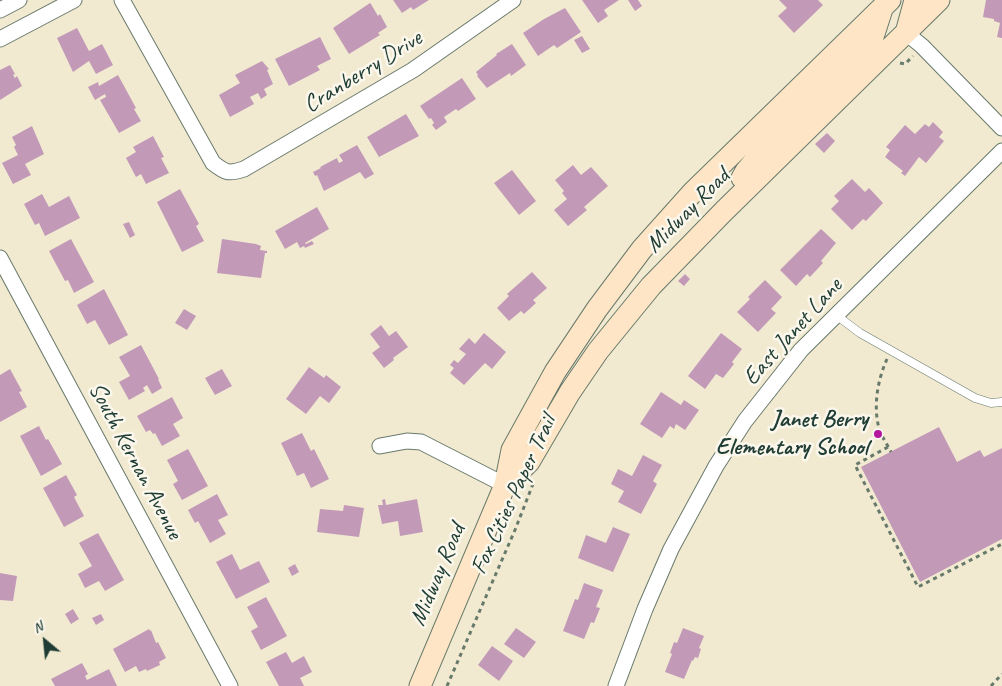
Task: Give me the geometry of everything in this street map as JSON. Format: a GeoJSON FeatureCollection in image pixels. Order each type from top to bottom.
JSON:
{"type":"FeatureCollection","features":[{"type":"Feature","properties":{"kind":"main road"},"geometry":{"type":"LineString","coordinates":[[906,33],[915,0]]}},
{"type":"Feature","properties":{"kind":"main road","name":"Midway Road"},"geometry":{"type":"LineString","coordinates":[[505,485],[528,462],[570,392],[598,351],[645,293],[724,211],[940,0]]}},
{"type":"Feature","properties":{"kind":"main road"},"geometry":{"type":"LineString","coordinates":[[883,2],[906,33]]}},
{"type":"Feature","properties":{"kind":"main road"},"geometry":{"type":"LineString","coordinates":[[724,211],[746,171],[788,122],[872,40],[883,2]]}},
{"type":"Feature","properties":{"kind":"main road","name":"Midway Road"},"geometry":{"type":"LineString","coordinates":[[420,686],[505,485],[512,450],[536,405],[575,340],[642,249],[693,192],[883,2]]}},
{"type":"Feature","properties":{"kind":"main road"},"geometry":{"type":"LineString","coordinates":[[622,275],[645,293]]}},
{"type":"Feature","properties":{"kind":"street"},"geometry":{"type":"LineString","coordinates":[[0,10],[20,0]]}},
{"type":"Feature","properties":{"kind":"street"},"geometry":{"type":"LineString","coordinates":[[0,39],[74,0]]}},
{"type":"Feature","properties":{"kind":"street","name":"Cranberry Drive"},"geometry":{"type":"LineString","coordinates":[[122,0],[213,163],[224,172],[232,173],[244,169],[413,70],[513,0]]}},
{"type":"Feature","properties":{"kind":"street"},"geometry":{"type":"LineString","coordinates":[[906,33],[929,53],[1002,128]]}},
{"type":"Feature","properties":{"kind":"street","name":"East Janet Lane"},"geometry":{"type":"LineString","coordinates":[[616,686],[645,609],[671,549],[716,466],[745,421],[771,386],[802,350],[1002,151]]}},
{"type":"Feature","properties":{"kind":"street","name":"South Kernan Avenue"},"geometry":{"type":"LineString","coordinates":[[0,258],[226,685]]}},
{"type":"Feature","properties":{"kind":"street"},"geometry":{"type":"LineString","coordinates":[[380,446],[406,441],[421,442],[505,485]]}},
{"type":"Feature","properties":{"kind":"lane"},"geometry":{"type":"LineString","coordinates":[[836,315],[860,333],[975,398],[991,403],[1002,402]]}},
{"type":"Feature","properties":{"kind":"path"},"geometry":{"type":"LineString","coordinates":[[894,64],[905,64],[908,61]]}},
{"type":"Feature","properties":{"kind":"path"},"geometry":{"type":"LineString","coordinates":[[890,452],[881,434],[877,411],[879,382],[882,369],[891,350]]}},
{"type":"Feature","properties":{"kind":"path"},"geometry":{"type":"LineString","coordinates":[[888,447],[855,465],[918,587],[1002,544]]}},
{"type":"Feature","properties":{"kind":"path","name":"Fox Cities Paper Trail"},"geometry":{"type":"LineString","coordinates":[[447,686],[516,530],[535,481]]}},
{"type":"Feature","properties":{"kind":"path"},"geometry":{"type":"LineString","coordinates":[[991,686],[1002,674]]}},
{"type":"Feature","properties":{"kind":"building"},"geometry":{"type":"Polygon","coordinates":[[[393,0],[429,0],[413,10],[411,7],[402,13],[393,0]]]}},
{"type":"Feature","properties":{"kind":"building"},"geometry":{"type":"Polygon","coordinates":[[[582,0],[619,0],[604,10],[608,16],[598,23],[582,0]]]}},
{"type":"Feature","properties":{"kind":"building"},"geometry":{"type":"Polygon","coordinates":[[[628,0],[638,0],[642,6],[635,11],[628,0]]]}},
{"type":"Feature","properties":{"kind":"building"},"geometry":{"type":"Polygon","coordinates":[[[779,0],[818,0],[823,5],[794,33],[778,16],[787,8],[779,0]]]}},
{"type":"Feature","properties":{"kind":"building"},"geometry":{"type":"Polygon","coordinates":[[[986,0],[1002,0],[1002,38],[997,37],[1000,23],[994,21],[994,19],[983,17],[986,0]]]}},
{"type":"Feature","properties":{"kind":"building"},"geometry":{"type":"Polygon","coordinates":[[[370,3],[378,16],[380,14],[387,27],[378,33],[380,35],[349,54],[333,28],[370,3]]]}},
{"type":"Feature","properties":{"kind":"building"},"geometry":{"type":"Polygon","coordinates":[[[565,8],[581,32],[557,48],[554,45],[538,56],[523,33],[565,8]]]}},
{"type":"Feature","properties":{"kind":"building"},"geometry":{"type":"Polygon","coordinates":[[[77,28],[89,51],[102,44],[113,65],[96,74],[89,61],[73,72],[57,38],[77,28]]]}},
{"type":"Feature","properties":{"kind":"building"},"geometry":{"type":"Polygon","coordinates":[[[582,36],[590,49],[582,53],[574,40],[582,36]]]}},
{"type":"Feature","properties":{"kind":"building"},"geometry":{"type":"Polygon","coordinates":[[[320,37],[331,59],[317,66],[320,70],[289,86],[275,59],[320,37]]]}},
{"type":"Feature","properties":{"kind":"building"},"geometry":{"type":"Polygon","coordinates":[[[512,44],[526,65],[511,76],[510,73],[487,88],[476,72],[496,54],[512,44]]]}},
{"type":"Feature","properties":{"kind":"building"},"geometry":{"type":"Polygon","coordinates":[[[262,61],[269,69],[267,70],[273,84],[264,89],[267,95],[261,99],[258,93],[250,97],[254,104],[230,117],[219,95],[240,83],[235,75],[262,61]]]}},
{"type":"Feature","properties":{"kind":"building"},"geometry":{"type":"Polygon","coordinates":[[[10,65],[15,74],[13,75],[15,78],[17,76],[22,86],[0,100],[0,70],[10,65]]]}},
{"type":"Feature","properties":{"kind":"building"},"geometry":{"type":"Polygon","coordinates":[[[118,75],[141,121],[119,133],[100,100],[106,97],[105,94],[95,100],[88,87],[98,82],[99,86],[118,75]]]}},
{"type":"Feature","properties":{"kind":"building"},"geometry":{"type":"Polygon","coordinates":[[[462,78],[476,99],[458,111],[456,109],[444,117],[447,122],[436,130],[432,125],[434,123],[431,118],[429,119],[420,106],[462,78]]]}},
{"type":"Feature","properties":{"kind":"building"},"geometry":{"type":"Polygon","coordinates":[[[406,114],[419,136],[379,157],[367,137],[406,114]]]}},
{"type":"Feature","properties":{"kind":"building"},"geometry":{"type":"Polygon","coordinates":[[[933,122],[943,132],[939,137],[944,141],[926,163],[919,157],[905,176],[901,173],[903,171],[885,157],[890,150],[886,147],[905,125],[915,134],[925,124],[929,127],[933,122]]]}},
{"type":"Feature","properties":{"kind":"building"},"geometry":{"type":"Polygon","coordinates":[[[32,126],[44,154],[25,164],[31,175],[13,184],[2,163],[18,155],[12,137],[32,126]]]}},
{"type":"Feature","properties":{"kind":"building"},"geometry":{"type":"Polygon","coordinates":[[[827,133],[835,141],[824,153],[815,144],[827,133]]]}},
{"type":"Feature","properties":{"kind":"building"},"geometry":{"type":"Polygon","coordinates":[[[153,136],[164,157],[161,158],[169,173],[146,184],[141,174],[136,177],[126,158],[136,152],[133,147],[153,136]]]}},
{"type":"Feature","properties":{"kind":"building"},"geometry":{"type":"Polygon","coordinates":[[[357,145],[374,174],[365,179],[360,172],[324,191],[317,175],[315,176],[313,172],[337,158],[339,163],[343,161],[339,155],[357,145]]]}},
{"type":"Feature","properties":{"kind":"building"},"geometry":{"type":"Polygon","coordinates":[[[573,165],[581,175],[591,167],[608,186],[584,207],[587,210],[568,226],[554,210],[567,199],[562,193],[564,191],[555,180],[573,165]]]}},
{"type":"Feature","properties":{"kind":"building"},"geometry":{"type":"Polygon","coordinates":[[[512,170],[536,201],[519,215],[494,183],[512,170]]]}},
{"type":"Feature","properties":{"kind":"building"},"geometry":{"type":"Polygon","coordinates":[[[852,179],[865,192],[869,188],[883,203],[866,221],[863,219],[852,230],[831,209],[839,201],[834,196],[852,179]]]}},
{"type":"Feature","properties":{"kind":"building"},"geometry":{"type":"Polygon","coordinates":[[[180,189],[199,224],[196,226],[204,241],[182,252],[157,202],[180,189]]]}},
{"type":"Feature","properties":{"kind":"building"},"geometry":{"type":"Polygon","coordinates":[[[42,194],[49,207],[69,196],[80,218],[45,236],[39,223],[35,225],[24,204],[42,194]]]}},
{"type":"Feature","properties":{"kind":"building"},"geometry":{"type":"Polygon","coordinates":[[[317,207],[329,229],[305,243],[312,241],[314,244],[300,248],[297,242],[285,249],[275,231],[317,207]]]}},
{"type":"Feature","properties":{"kind":"building"},"geometry":{"type":"Polygon","coordinates":[[[129,222],[135,235],[130,238],[123,224],[129,222]]]}},
{"type":"Feature","properties":{"kind":"building"},"geometry":{"type":"Polygon","coordinates":[[[821,229],[836,243],[821,261],[823,263],[810,277],[807,274],[796,286],[780,270],[821,229]]]}},
{"type":"Feature","properties":{"kind":"building"},"geometry":{"type":"Polygon","coordinates":[[[71,239],[94,282],[74,293],[68,280],[65,281],[49,251],[71,239]]]}},
{"type":"Feature","properties":{"kind":"building"},"geometry":{"type":"Polygon","coordinates":[[[222,239],[256,244],[261,246],[260,250],[267,251],[265,253],[261,278],[217,273],[222,239]]]}},
{"type":"Feature","properties":{"kind":"building"},"geometry":{"type":"Polygon","coordinates":[[[532,272],[547,288],[533,300],[536,303],[524,314],[521,311],[509,321],[497,308],[509,296],[507,294],[532,272]]]}},
{"type":"Feature","properties":{"kind":"building"},"geometry":{"type":"Polygon","coordinates":[[[685,274],[690,279],[684,286],[678,281],[685,274]]]}},
{"type":"Feature","properties":{"kind":"building"},"geometry":{"type":"Polygon","coordinates":[[[765,280],[782,297],[771,309],[776,313],[758,332],[737,312],[750,299],[748,297],[765,280]]]}},
{"type":"Feature","properties":{"kind":"building"},"geometry":{"type":"Polygon","coordinates":[[[104,289],[128,335],[109,345],[95,320],[87,324],[77,305],[104,289]]]}},
{"type":"Feature","properties":{"kind":"building"},"geometry":{"type":"Polygon","coordinates":[[[184,309],[196,316],[187,330],[175,323],[184,309]]]}},
{"type":"Feature","properties":{"kind":"building"},"geometry":{"type":"Polygon","coordinates":[[[381,325],[389,336],[396,331],[408,347],[393,358],[394,360],[384,368],[372,353],[380,347],[370,334],[381,325]]]}},
{"type":"Feature","properties":{"kind":"building"},"geometry":{"type":"Polygon","coordinates":[[[484,333],[506,352],[492,369],[485,363],[464,385],[450,373],[454,368],[450,365],[454,360],[458,363],[466,354],[459,349],[469,338],[475,344],[484,333]]]}},
{"type":"Feature","properties":{"kind":"building"},"geometry":{"type":"Polygon","coordinates":[[[721,333],[742,349],[732,362],[734,364],[723,378],[716,374],[705,389],[688,376],[721,333]]]}},
{"type":"Feature","properties":{"kind":"building"},"geometry":{"type":"Polygon","coordinates":[[[141,345],[162,388],[152,394],[147,385],[143,388],[145,391],[129,400],[119,382],[130,376],[119,357],[141,345]]]}},
{"type":"Feature","properties":{"kind":"building"},"geometry":{"type":"Polygon","coordinates":[[[309,367],[324,378],[326,375],[341,387],[329,403],[320,396],[306,414],[286,399],[309,367]]]}},
{"type":"Feature","properties":{"kind":"building"},"geometry":{"type":"Polygon","coordinates":[[[10,369],[22,391],[19,392],[27,407],[0,422],[0,375],[10,369]]]}},
{"type":"Feature","properties":{"kind":"building"},"geometry":{"type":"Polygon","coordinates":[[[222,369],[232,386],[215,395],[205,378],[222,369]]]}},
{"type":"Feature","properties":{"kind":"building"},"geometry":{"type":"Polygon","coordinates":[[[661,392],[681,405],[684,400],[699,410],[685,430],[676,424],[674,429],[670,426],[662,438],[640,424],[661,392]]]}},
{"type":"Feature","properties":{"kind":"building"},"geometry":{"type":"Polygon","coordinates":[[[172,397],[183,418],[173,424],[180,436],[162,446],[155,433],[153,434],[150,430],[146,432],[137,416],[172,397]]]}},
{"type":"Feature","properties":{"kind":"building"},"geometry":{"type":"Polygon","coordinates":[[[39,426],[62,464],[41,476],[20,436],[39,426]]]}},
{"type":"Feature","properties":{"kind":"building"},"geometry":{"type":"Polygon","coordinates":[[[939,427],[957,462],[980,450],[984,457],[1002,448],[1002,539],[920,582],[861,467],[939,427]]]}},
{"type":"Feature","properties":{"kind":"building"},"geometry":{"type":"Polygon","coordinates":[[[302,433],[311,451],[314,449],[329,479],[311,488],[304,473],[297,476],[281,443],[302,433]]]}},
{"type":"Feature","properties":{"kind":"building"},"geometry":{"type":"Polygon","coordinates":[[[188,449],[208,486],[182,500],[173,484],[178,481],[167,460],[188,449]]]}},
{"type":"Feature","properties":{"kind":"building"},"geometry":{"type":"Polygon","coordinates":[[[643,455],[662,465],[653,481],[657,484],[641,514],[618,502],[624,491],[611,484],[618,469],[632,476],[643,455]]]}},
{"type":"Feature","properties":{"kind":"building"},"geometry":{"type":"Polygon","coordinates":[[[66,475],[77,495],[74,497],[84,516],[64,527],[43,488],[66,475]]]}},
{"type":"Feature","properties":{"kind":"building"},"geometry":{"type":"Polygon","coordinates":[[[217,494],[228,515],[218,520],[226,534],[210,543],[198,521],[195,523],[188,510],[217,494]]]}},
{"type":"Feature","properties":{"kind":"building"},"geometry":{"type":"Polygon","coordinates":[[[385,499],[386,505],[417,499],[423,532],[400,536],[398,521],[382,524],[378,505],[383,505],[382,500],[385,499]]]}},
{"type":"Feature","properties":{"kind":"building"},"geometry":{"type":"Polygon","coordinates":[[[344,505],[364,508],[359,537],[317,532],[320,509],[343,511],[344,505]]]}},
{"type":"Feature","properties":{"kind":"building"},"geometry":{"type":"Polygon","coordinates":[[[613,527],[630,534],[613,572],[578,558],[586,535],[606,543],[613,527]]]}},
{"type":"Feature","properties":{"kind":"building"},"geometry":{"type":"Polygon","coordinates":[[[98,533],[124,580],[105,591],[99,581],[85,588],[78,574],[92,566],[79,543],[98,533]]]}},
{"type":"Feature","properties":{"kind":"building"},"geometry":{"type":"Polygon","coordinates":[[[232,554],[240,570],[259,561],[270,582],[236,599],[216,562],[232,554]]]}},
{"type":"Feature","properties":{"kind":"building"},"geometry":{"type":"Polygon","coordinates":[[[295,564],[299,572],[292,576],[288,568],[295,564]]]}},
{"type":"Feature","properties":{"kind":"building"},"geometry":{"type":"Polygon","coordinates":[[[0,573],[17,576],[13,601],[0,600],[0,573]]]}},
{"type":"Feature","properties":{"kind":"building"},"geometry":{"type":"Polygon","coordinates":[[[584,583],[603,590],[596,607],[600,608],[594,623],[591,622],[584,639],[563,631],[575,599],[578,600],[584,583]]]}},
{"type":"Feature","properties":{"kind":"building"},"geometry":{"type":"Polygon","coordinates":[[[266,597],[287,636],[261,650],[251,631],[258,627],[247,607],[266,597]]]}},
{"type":"Feature","properties":{"kind":"building"},"geometry":{"type":"Polygon","coordinates":[[[73,609],[79,619],[71,624],[65,614],[73,609]]]}},
{"type":"Feature","properties":{"kind":"building"},"geometry":{"type":"Polygon","coordinates":[[[101,614],[104,620],[96,625],[92,618],[101,614]]]}},
{"type":"Feature","properties":{"kind":"building"},"geometry":{"type":"Polygon","coordinates":[[[516,628],[536,642],[524,658],[504,644],[516,628]]]}},
{"type":"Feature","properties":{"kind":"building"},"geometry":{"type":"Polygon","coordinates":[[[683,628],[704,636],[699,648],[701,649],[698,658],[695,657],[692,660],[684,679],[665,672],[672,654],[670,653],[674,642],[677,643],[683,628]]]}},
{"type":"Feature","properties":{"kind":"building"},"geometry":{"type":"Polygon","coordinates":[[[149,629],[166,658],[159,662],[160,665],[147,671],[146,669],[139,672],[136,666],[125,672],[113,649],[149,629]]]}},
{"type":"Feature","properties":{"kind":"building"},"geometry":{"type":"Polygon","coordinates":[[[492,646],[513,661],[499,681],[478,665],[492,646]]]}},
{"type":"Feature","properties":{"kind":"building"},"geometry":{"type":"Polygon","coordinates":[[[286,652],[292,663],[304,656],[312,672],[300,678],[304,686],[279,686],[266,662],[286,652]]]}},
{"type":"Feature","properties":{"kind":"building"},"geometry":{"type":"Polygon","coordinates":[[[82,663],[88,674],[85,676],[87,680],[109,669],[117,686],[55,686],[51,679],[82,663]]]}},
{"type":"Feature","properties":{"kind":"place","name":"Janet Berry Elementary School"},"geometry":{"type":"Point","coordinates":[878,434]}}]}
